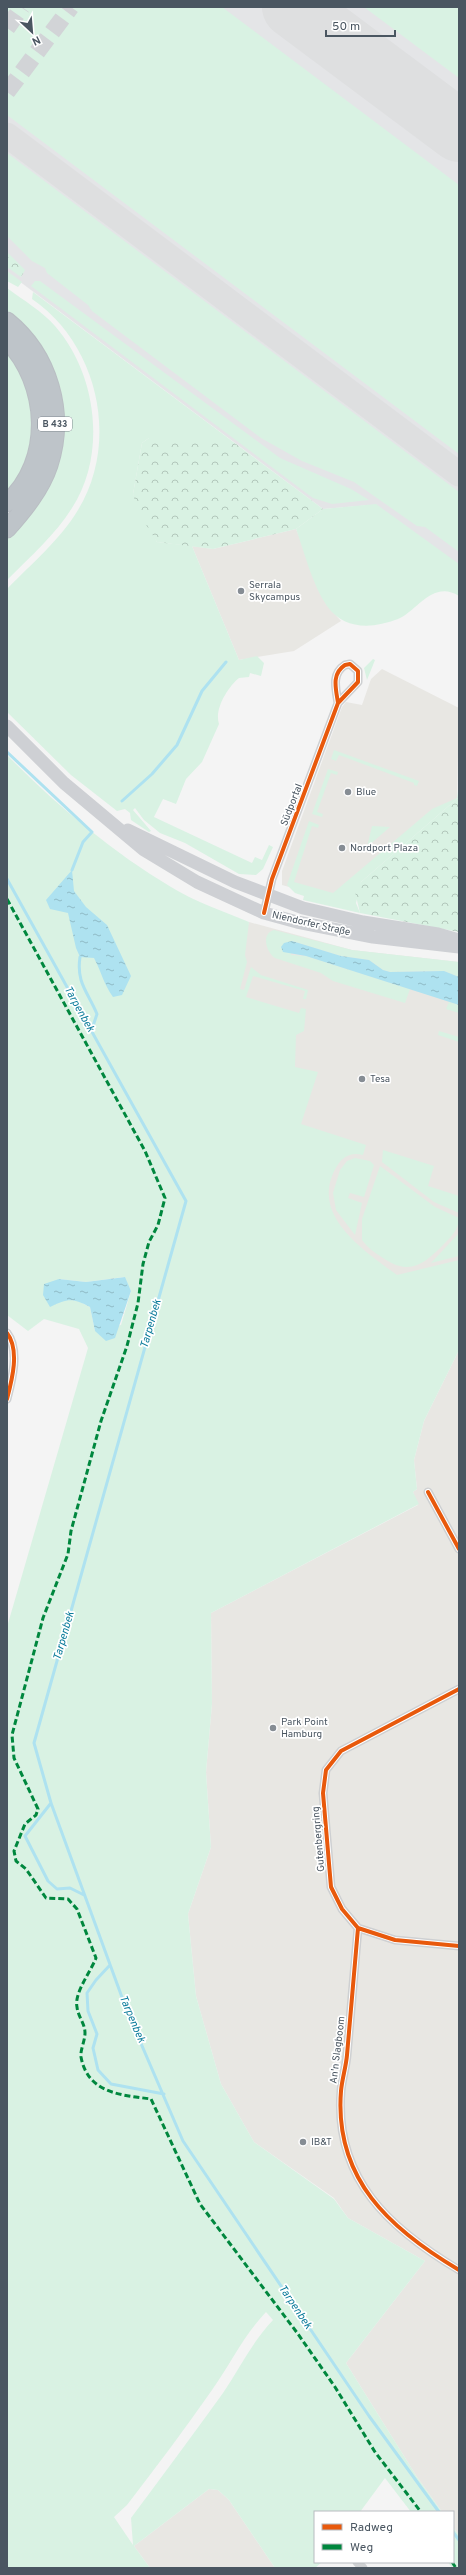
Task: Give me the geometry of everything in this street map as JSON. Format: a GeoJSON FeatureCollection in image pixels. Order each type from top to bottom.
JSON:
{"type":"FeatureCollection","features":[{"type":"Feature","properties":{"kind":"highway","name":"B 433"},"geometry":{"type":"LineString","coordinates":[[7,321],[28,342],[47,374],[53,398],[55,429],[52,453],[45,475],[30,502],[7,529]]}},
{"type":"Feature","properties":{"kind":"highway","name":"B 433"},"geometry":{"type":"LineString","coordinates":[[7,340],[29,372],[38,395],[41,416],[37,452],[31,470],[12,498]]}},
{"type":"Feature","properties":{"kind":"highway"},"geometry":{"type":"LineString","coordinates":[[7,508],[12,498]]}},
{"type":"Feature","properties":{"kind":"main road","name":"Niendorfer Straße"},"geometry":{"type":"LineString","coordinates":[[7,726],[64,783],[116,824],[144,850],[197,882],[264,913],[297,922],[359,934],[459,946]]}},
{"type":"Feature","properties":{"kind":"main road","name":"Niendorfer Straße"},"geometry":{"type":"LineString","coordinates":[[116,824],[200,866],[303,908],[363,922],[438,934],[459,940]]}},
{"type":"Feature","properties":{"kind":"street","name":"Südportal"},"geometry":{"type":"LineString","coordinates":[[264,913],[272,879],[338,703]]}},
{"type":"Feature","properties":{"kind":"street"},"geometry":{"type":"LineString","coordinates":[[7,1399],[14,1362],[9,1336]]}},
{"type":"Feature","properties":{"kind":"street"},"geometry":{"type":"LineString","coordinates":[[428,1492],[459,1549]]}},
{"type":"Feature","properties":{"kind":"street","name":"Gutenbergring"},"geometry":{"type":"LineString","coordinates":[[358,1928],[342,1909],[331,1888],[323,1794],[326,1770],[341,1751],[459,1689]]}},
{"type":"Feature","properties":{"kind":"street"},"geometry":{"type":"LineString","coordinates":[[358,1928],[394,1940],[459,1946]]}},
{"type":"Feature","properties":{"kind":"street","name":"An'n Slagboom"},"geometry":{"type":"LineString","coordinates":[[358,1928],[346,2066],[341,2091],[342,2125],[349,2153],[359,2180],[374,2204],[399,2229],[459,2270]]}},
{"type":"Feature","properties":{"kind":"shaded area"},"geometry":{"type":"Polygon","coordinates":[[[7,7],[459,7],[459,569],[371,505],[323,509],[7,272],[7,7]]]}},
{"type":"Feature","properties":{"kind":"shaded area"},"geometry":{"type":"Polygon","coordinates":[[[296,529],[327,605],[341,621],[294,651],[239,660],[192,546],[213,549],[296,529]]]}},
{"type":"Feature","properties":{"kind":"shaded area"},"geometry":{"type":"Polygon","coordinates":[[[382,669],[459,708],[457,798],[335,900],[282,885],[282,871],[342,707],[346,702],[362,705],[371,679],[382,669]]]}},
{"type":"Feature","properties":{"kind":"shaded area"},"geometry":{"type":"Polygon","coordinates":[[[249,922],[352,950],[459,962],[459,1268],[405,1282],[347,1249],[232,998],[234,973],[249,922]]]}},
{"type":"Feature","properties":{"kind":"shaded area"},"geometry":{"type":"Polygon","coordinates":[[[459,1350],[459,2535],[454,2528],[454,2511],[441,2511],[417,2477],[346,2363],[425,2261],[348,2218],[334,2198],[254,2142],[221,2084],[196,1996],[188,1914],[211,1847],[206,1772],[212,1704],[211,1613],[418,1505],[413,1492],[417,1489],[414,1460],[424,1421],[459,1350]]]}},
{"type":"Feature","properties":{"kind":"shaded area"},"geometry":{"type":"Polygon","coordinates":[[[209,2489],[218,2490],[229,2500],[275,2568],[150,2568],[134,2546],[209,2489]]]}},
{"type":"Feature","properties":{"kind":"green space"},"geometry":{"type":"Polygon","coordinates":[[[7,7],[222,7],[459,185],[459,454],[7,115],[7,7]]]}},
{"type":"Feature","properties":{"kind":"green space"},"geometry":{"type":"Polygon","coordinates":[[[364,7],[459,7],[459,78],[364,7]]]}},
{"type":"Feature","properties":{"kind":"green space"},"geometry":{"type":"Polygon","coordinates":[[[7,153],[459,492],[459,552],[425,527],[417,526],[354,482],[302,461],[261,438],[92,311],[88,305],[47,273],[45,268],[32,261],[7,236],[7,153]]]}},
{"type":"Feature","properties":{"kind":"green space"},"geometry":{"type":"Polygon","coordinates":[[[7,252],[25,270],[21,277],[7,267],[7,252]]]}},
{"type":"Feature","properties":{"kind":"green space"},"geometry":{"type":"Polygon","coordinates":[[[7,271],[22,282],[18,287],[7,281],[7,271]]]}},
{"type":"Feature","properties":{"kind":"green space"},"geometry":{"type":"Polygon","coordinates":[[[35,281],[40,281],[280,458],[351,489],[369,500],[332,504],[313,498],[31,286],[35,281]]]}},
{"type":"Feature","properties":{"kind":"green space"},"geometry":{"type":"Polygon","coordinates":[[[7,288],[50,321],[69,345],[80,367],[88,390],[92,415],[93,439],[90,464],[83,487],[72,508],[50,537],[7,580],[7,536],[51,481],[14,317],[7,311],[7,288]]]}},
{"type":"Feature","properties":{"kind":"green space"},"geometry":{"type":"Polygon","coordinates":[[[33,292],[228,438],[149,438],[142,443],[133,494],[157,542],[192,546],[239,660],[257,656],[264,663],[261,676],[250,673],[249,677],[239,678],[231,687],[220,705],[218,712],[219,724],[202,762],[186,779],[176,804],[163,799],[154,817],[252,863],[255,857],[262,860],[269,845],[273,847],[263,869],[256,875],[239,874],[185,843],[160,833],[144,820],[135,808],[133,810],[151,831],[149,832],[131,820],[130,813],[125,809],[117,811],[71,775],[7,712],[7,589],[54,542],[71,521],[91,483],[98,454],[99,425],[96,396],[87,367],[73,341],[55,318],[32,299],[33,292]]]}},
{"type":"Feature","properties":{"kind":"green space"},"geometry":{"type":"Polygon","coordinates":[[[7,352],[18,369],[25,386],[30,404],[32,422],[26,458],[18,476],[7,492],[7,352]]]}},
{"type":"Feature","properties":{"kind":"green space"},"geometry":{"type":"Polygon","coordinates":[[[149,438],[228,438],[323,509],[296,529],[213,549],[157,542],[138,512],[133,494],[142,443],[149,438]]]}},
{"type":"Feature","properties":{"kind":"green space"},"geometry":{"type":"Polygon","coordinates":[[[376,504],[459,564],[459,596],[450,592],[441,591],[426,598],[398,619],[378,625],[369,626],[350,623],[342,620],[334,614],[327,606],[317,588],[296,529],[323,509],[376,504]]]}},
{"type":"Feature","properties":{"kind":"green space"},"geometry":{"type":"Polygon","coordinates":[[[373,659],[375,660],[367,680],[364,668],[373,659]]]}},
{"type":"Feature","properties":{"kind":"green space"},"geometry":{"type":"Polygon","coordinates":[[[334,750],[419,781],[417,786],[414,785],[414,783],[339,755],[336,761],[331,759],[334,750]]]}},
{"type":"Feature","properties":{"kind":"green space"},"geometry":{"type":"Polygon","coordinates":[[[7,755],[45,792],[106,843],[127,858],[180,892],[199,902],[249,922],[245,955],[247,962],[240,989],[244,990],[251,967],[261,975],[308,990],[306,999],[303,999],[305,991],[253,976],[246,997],[299,1013],[301,1008],[306,1009],[304,1031],[296,1035],[295,1067],[318,1072],[301,1124],[366,1145],[363,1155],[355,1154],[345,1157],[337,1166],[330,1183],[329,1200],[334,1215],[343,1229],[355,1242],[397,1275],[459,1260],[459,1350],[424,1421],[414,1460],[417,1489],[413,1492],[419,1504],[211,1613],[212,1704],[206,1772],[211,1847],[188,1914],[196,1996],[221,2084],[254,2142],[334,2199],[348,2218],[425,2261],[346,2363],[417,2477],[441,2511],[410,2511],[385,2478],[361,2511],[314,2511],[314,2563],[321,2563],[315,2568],[275,2568],[229,2500],[218,2490],[209,2489],[134,2546],[150,2568],[7,2568],[7,1627],[88,1348],[79,1329],[44,1319],[28,1331],[7,1315],[7,755]],[[124,1277],[86,1282],[59,1279],[65,1299],[78,1301],[90,1307],[95,1331],[121,1325],[131,1291],[124,1277]],[[266,2312],[258,2321],[244,2340],[219,2380],[170,2448],[127,2505],[114,2517],[133,2545],[131,2518],[223,2393],[252,2346],[273,2320],[266,2312]]]}},
{"type":"Feature","properties":{"kind":"green space"},"geometry":{"type":"Polygon","coordinates":[[[328,769],[338,772],[337,775],[331,773],[317,812],[323,814],[322,817],[312,814],[328,769]]]}},
{"type":"Feature","properties":{"kind":"green space"},"geometry":{"type":"Polygon","coordinates":[[[459,784],[459,797],[361,882],[356,903],[360,913],[303,900],[304,896],[295,893],[287,885],[309,821],[319,825],[318,828],[312,826],[294,882],[333,893],[432,809],[457,798],[459,784]]]}},
{"type":"Feature","properties":{"kind":"green space"},"geometry":{"type":"Polygon","coordinates":[[[459,797],[459,932],[360,913],[355,892],[361,882],[459,797]]]}},
{"type":"Feature","properties":{"kind":"green space"},"geometry":{"type":"Polygon","coordinates":[[[372,826],[390,827],[367,847],[372,826]]]}},
{"type":"Feature","properties":{"kind":"green space"},"geometry":{"type":"Polygon","coordinates":[[[274,930],[352,950],[459,962],[459,977],[444,971],[390,972],[383,970],[369,960],[341,956],[292,941],[291,955],[306,956],[410,989],[405,1003],[333,981],[321,973],[275,958],[272,956],[266,944],[267,935],[274,930]]]}},
{"type":"Feature","properties":{"kind":"green space"},"geometry":{"type":"Polygon","coordinates":[[[449,1002],[459,1005],[459,1013],[446,1009],[449,1002]]]}},
{"type":"Feature","properties":{"kind":"green space"},"geometry":{"type":"Polygon","coordinates":[[[439,1031],[459,1037],[459,1042],[438,1035],[439,1031]]]}},
{"type":"Feature","properties":{"kind":"green space"},"geometry":{"type":"Polygon","coordinates":[[[383,1150],[434,1166],[428,1186],[459,1196],[459,1213],[434,1202],[382,1162],[383,1150]]]}},
{"type":"Feature","properties":{"kind":"green space"},"geometry":{"type":"Polygon","coordinates":[[[355,1158],[370,1161],[374,1165],[364,1197],[350,1193],[348,1198],[362,1203],[355,1235],[336,1210],[333,1193],[340,1170],[347,1161],[355,1158]]]}},
{"type":"Feature","properties":{"kind":"green space"},"geometry":{"type":"Polygon","coordinates":[[[380,1166],[435,1207],[459,1218],[456,1229],[449,1239],[429,1258],[416,1266],[401,1266],[393,1263],[374,1252],[362,1240],[362,1219],[380,1166]]]}},
{"type":"Feature","properties":{"kind":"green space"},"geometry":{"type":"Polygon","coordinates":[[[459,1233],[459,1256],[431,1263],[459,1233]]]}},
{"type":"Feature","properties":{"kind":"green space"},"geometry":{"type":"Polygon","coordinates":[[[454,2528],[459,2535],[459,2568],[452,2568],[449,2563],[454,2563],[454,2528]]]}},
{"type":"Feature","properties":{"kind":"water"},"geometry":{"type":"Polygon","coordinates":[[[72,870],[74,891],[86,907],[107,925],[131,976],[122,995],[113,997],[94,958],[80,957],[76,948],[68,913],[50,909],[46,900],[72,870]]]}},
{"type":"Feature","properties":{"kind":"water"},"geometry":{"type":"Polygon","coordinates":[[[292,941],[341,956],[369,960],[383,970],[390,972],[444,971],[459,977],[459,1005],[306,956],[283,952],[281,947],[284,943],[292,941]]]}},
{"type":"Feature","properties":{"kind":"water"},"geometry":{"type":"Polygon","coordinates":[[[125,1277],[131,1291],[115,1338],[106,1341],[95,1331],[90,1307],[70,1300],[50,1307],[43,1295],[44,1284],[59,1279],[86,1282],[125,1277]]]}},
{"type":"Feature","properties":{"kind":"waterway"},"geometry":{"type":"LineString","coordinates":[[122,801],[152,774],[177,745],[202,691],[226,662]]}},
{"type":"Feature","properties":{"kind":"waterway"},"geometry":{"type":"LineString","coordinates":[[7,752],[92,832]]}},
{"type":"Feature","properties":{"kind":"waterway"},"geometry":{"type":"LineString","coordinates":[[72,870],[83,842],[92,832]]}},
{"type":"Feature","properties":{"kind":"waterway","name":"Tarpenbek"},"geometry":{"type":"LineString","coordinates":[[7,879],[186,1201],[34,1743],[51,1803],[127,2011],[183,2141],[369,2416],[438,2511]]}},
{"type":"Feature","properties":{"kind":"waterway"},"geometry":{"type":"LineString","coordinates":[[80,957],[79,966],[81,981],[97,1014],[92,1029]]}},
{"type":"Feature","properties":{"kind":"waterway","name":"Tarpenbek"},"geometry":{"type":"LineString","coordinates":[[51,1803],[25,1836],[48,1881],[57,1889],[70,1888],[84,1895]]}},
{"type":"Feature","properties":{"kind":"waterway","name":"Tarpenbek"},"geometry":{"type":"LineString","coordinates":[[110,1965],[96,1980],[87,1993],[88,2011],[97,2034],[93,2048],[98,2070],[111,2084],[164,2094]]}},
{"type":"Feature","properties":{"kind":"waterway","name":"Tarpenbek"},"geometry":{"type":"LineString","coordinates":[[454,2533],[459,2540]]}},
{"type":"Feature","properties":{"kind":"taxiway"},"geometry":{"type":"LineString","coordinates":[[7,135],[459,474]]}},
{"type":"Feature","properties":{"kind":"runway"},"geometry":{"type":"LineString","coordinates":[[293,7],[459,131]]}},
{"type":"Feature","properties":{"kind":"tunnel"},"geometry":{"type":"LineString","coordinates":[[7,28],[22,7]]}},
{"type":"Feature","properties":{"kind":"tunnel"},"geometry":{"type":"LineString","coordinates":[[7,92],[71,7]]}},
{"type":"Feature","properties":{"kind":"marked path"},"geometry":{"type":"LineString","coordinates":[[7,899],[145,1151],[165,1198],[158,1225],[149,1242],[143,1264],[138,1303],[127,1346],[101,1421],[71,1531],[68,1554],[43,1618],[12,1735],[14,1758],[38,1809],[36,1815],[25,1824],[14,1851],[16,1861],[26,1869],[46,1898],[68,1899],[77,1909],[96,1958],[80,1989],[77,2001],[78,2011],[85,2029],[81,2057],[85,2069],[91,2079],[99,2085],[118,2094],[151,2099],[200,2204],[298,2334],[335,2387],[375,2452],[420,2511]]}},
{"type":"Feature","properties":{"kind":"marked path"},"geometry":{"type":"LineString","coordinates":[[453,2563],[456,2568]]}},
{"type":"Feature","properties":{"kind":"cycle path"},"geometry":{"type":"LineString","coordinates":[[264,913],[272,879],[338,703],[358,682],[358,671],[350,664],[345,665],[336,677],[338,703]]}},
{"type":"Feature","properties":{"kind":"cycle path"},"geometry":{"type":"LineString","coordinates":[[7,1333],[11,1340],[14,1356],[13,1374],[7,1399]]}},
{"type":"Feature","properties":{"kind":"cycle path"},"geometry":{"type":"LineString","coordinates":[[428,1492],[459,1549]]}},
{"type":"Feature","properties":{"kind":"cycle path"},"geometry":{"type":"LineString","coordinates":[[459,1689],[341,1751],[326,1770],[323,1793],[331,1887],[342,1909],[358,1928],[395,1940],[459,1946]]}},
{"type":"Feature","properties":{"kind":"cycle path"},"geometry":{"type":"LineString","coordinates":[[358,1928],[347,2055],[341,2091],[341,2122],[347,2150],[357,2175],[372,2198],[389,2219],[410,2237],[459,2270]]}},
{"type":"Feature","properties":{"kind":"place","name":"Serrala Skycampus"},"geometry":{"type":"Point","coordinates":[241,591]}},
{"type":"Feature","properties":{"kind":"place","name":"Blue"},"geometry":{"type":"Point","coordinates":[348,792]}},
{"type":"Feature","properties":{"kind":"place","name":"Nordport Plaza"},"geometry":{"type":"Point","coordinates":[342,848]}},
{"type":"Feature","properties":{"kind":"place","name":"Tesa"},"geometry":{"type":"Point","coordinates":[362,1079]}},
{"type":"Feature","properties":{"kind":"place","name":"Park Point Hamburg"},"geometry":{"type":"Point","coordinates":[273,1728]}},
{"type":"Feature","properties":{"kind":"place","name":"IB&T"},"geometry":{"type":"Point","coordinates":[303,2142]}}]}
